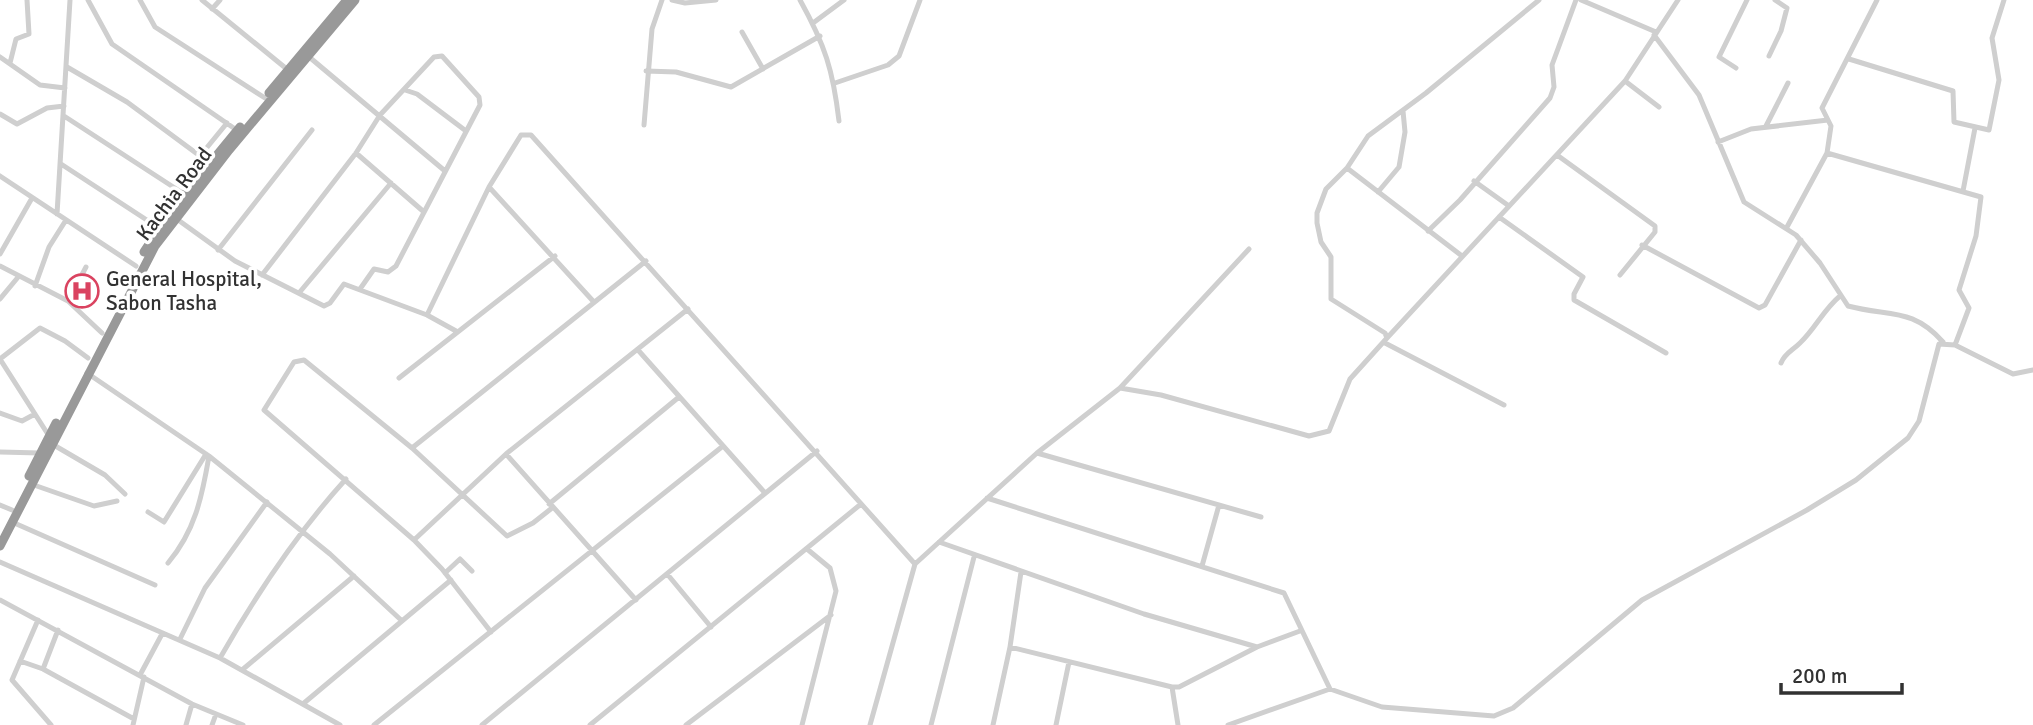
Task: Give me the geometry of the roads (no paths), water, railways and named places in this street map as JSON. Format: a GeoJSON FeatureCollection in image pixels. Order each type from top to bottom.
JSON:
{"type":"FeatureCollection","features":[{"type":"Feature","properties":{"kind":"highway","name":"Kachia Road"},"geometry":{"type":"LineString","coordinates":[[0,534],[40,453],[51,440],[141,270],[174,217],[237,131],[347,0]]}},
{"type":"Feature","properties":{"kind":"highway","name":"Kachia Road"},"geometry":{"type":"LineString","coordinates":[[0,546],[88,358],[159,228],[184,194],[201,180],[355,0]]}},
{"type":"Feature","properties":{"kind":"street"},"geometry":{"type":"LineString","coordinates":[[10,63],[16,39],[29,34],[27,0]]}},
{"type":"Feature","properties":{"kind":"street"},"geometry":{"type":"LineString","coordinates":[[57,214],[70,0]]}},
{"type":"Feature","properties":{"kind":"street"},"geometry":{"type":"LineString","coordinates":[[88,0],[112,44],[237,131]]}},
{"type":"Feature","properties":{"kind":"street"},"geometry":{"type":"LineString","coordinates":[[140,0],[155,27],[265,98]]}},
{"type":"Feature","properties":{"kind":"street"},"geometry":{"type":"LineString","coordinates":[[202,0],[288,70]]}},
{"type":"Feature","properties":{"kind":"street"},"geometry":{"type":"LineString","coordinates":[[212,9],[220,0]]}},
{"type":"Feature","properties":{"kind":"street"},"geometry":{"type":"LineString","coordinates":[[643,125],[652,29],[662,0]]}},
{"type":"Feature","properties":{"kind":"street"},"geometry":{"type":"LineString","coordinates":[[672,0],[697,3],[716,0]]}},
{"type":"Feature","properties":{"kind":"street"},"geometry":{"type":"LineString","coordinates":[[800,0],[820,36],[835,83],[839,121]]}},
{"type":"Feature","properties":{"kind":"street"},"geometry":{"type":"LineString","coordinates":[[813,23],[844,0]]}},
{"type":"Feature","properties":{"kind":"street"},"geometry":{"type":"LineString","coordinates":[[835,83],[888,65],[899,56],[920,0]]}},
{"type":"Feature","properties":{"kind":"street"},"geometry":{"type":"LineString","coordinates":[[1386,340],[1385,333],[1334,302],[1329,295],[1331,257],[1321,242],[1317,213],[1326,189],[1347,168],[1368,136],[1403,111],[1539,0]]}},
{"type":"Feature","properties":{"kind":"street"},"geometry":{"type":"LineString","coordinates":[[1428,231],[1550,98],[1554,87],[1552,65],[1578,0],[1655,34],[1694,87],[1744,202],[1759,214],[1787,228],[1801,240],[1821,263],[1847,306],[1924,322],[1943,342],[1955,345],[2013,374],[2033,370]]}},
{"type":"Feature","properties":{"kind":"street"},"geometry":{"type":"LineString","coordinates":[[1120,388],[1161,395],[1260,424],[1320,435],[1329,431],[1350,379],[1625,81],[1678,0]]}},
{"type":"Feature","properties":{"kind":"street"},"geometry":{"type":"LineString","coordinates":[[1736,68],[1719,57],[1746,0]]}},
{"type":"Feature","properties":{"kind":"street"},"geometry":{"type":"LineString","coordinates":[[1769,56],[1781,32],[1787,8],[1775,0]]}},
{"type":"Feature","properties":{"kind":"street"},"geometry":{"type":"LineString","coordinates":[[1787,228],[1826,153],[1831,126],[1822,108],[1877,0]]}},
{"type":"Feature","properties":{"kind":"street"},"geometry":{"type":"LineString","coordinates":[[1849,59],[1953,91],[1954,122],[1975,128],[1991,128],[1999,80],[1992,38],[2004,0]]}},
{"type":"Feature","properties":{"kind":"street"},"geometry":{"type":"LineString","coordinates":[[742,32],[763,69]]}},
{"type":"Feature","properties":{"kind":"street"},"geometry":{"type":"LineString","coordinates":[[646,71],[676,72],[724,87],[737,85],[820,36]]}},
{"type":"Feature","properties":{"kind":"street"},"geometry":{"type":"LineString","coordinates":[[262,275],[356,153],[380,115],[434,57],[442,56],[480,99],[393,271],[374,269],[360,289]]}},
{"type":"Feature","properties":{"kind":"street"},"geometry":{"type":"LineString","coordinates":[[0,57],[40,85],[65,88]]}},
{"type":"Feature","properties":{"kind":"street"},"geometry":{"type":"LineString","coordinates":[[308,57],[445,171]]}},
{"type":"Feature","properties":{"kind":"street"},"geometry":{"type":"LineString","coordinates":[[67,67],[127,102],[200,156]]}},
{"type":"Feature","properties":{"kind":"street"},"geometry":{"type":"LineString","coordinates":[[1625,81],[1659,107]]}},
{"type":"Feature","properties":{"kind":"street"},"geometry":{"type":"LineString","coordinates":[[1766,127],[1788,83]]}},
{"type":"Feature","properties":{"kind":"street"},"geometry":{"type":"LineString","coordinates":[[405,90],[416,94],[466,131]]}},
{"type":"Feature","properties":{"kind":"street"},"geometry":{"type":"LineString","coordinates":[[0,114],[17,124],[47,108],[64,106]]}},
{"type":"Feature","properties":{"kind":"street"},"geometry":{"type":"LineString","coordinates":[[1378,192],[1399,167],[1405,132],[1403,111]]}},
{"type":"Feature","properties":{"kind":"street"},"geometry":{"type":"LineString","coordinates":[[64,116],[184,194]]}},
{"type":"Feature","properties":{"kind":"street"},"geometry":{"type":"LineString","coordinates":[[1718,142],[1766,127],[1828,120]]}},
{"type":"Feature","properties":{"kind":"street"},"geometry":{"type":"LineString","coordinates":[[191,186],[200,156],[227,123]]}},
{"type":"Feature","properties":{"kind":"street"},"geometry":{"type":"LineString","coordinates":[[1963,191],[1975,128]]}},
{"type":"Feature","properties":{"kind":"street"},"geometry":{"type":"LineString","coordinates":[[218,250],[312,130]]}},
{"type":"Feature","properties":{"kind":"street"},"geometry":{"type":"LineString","coordinates":[[427,315],[489,187],[521,135],[527,133],[646,261],[915,564]]}},
{"type":"Feature","properties":{"kind":"street"},"geometry":{"type":"LineString","coordinates":[[356,153],[424,212]]}},
{"type":"Feature","properties":{"kind":"street"},"geometry":{"type":"LineString","coordinates":[[1826,153],[1977,195],[1982,201],[1970,263],[1960,286],[1969,307],[1955,345]]}},
{"type":"Feature","properties":{"kind":"street"},"geometry":{"type":"LineString","coordinates":[[1557,155],[1655,226],[1655,232],[1620,275]]}},
{"type":"Feature","properties":{"kind":"street"},"geometry":{"type":"LineString","coordinates":[[61,164],[159,228]]}},
{"type":"Feature","properties":{"kind":"street"},"geometry":{"type":"LineString","coordinates":[[1347,168],[1462,256]]}},
{"type":"Feature","properties":{"kind":"street"},"geometry":{"type":"LineString","coordinates":[[0,176],[136,266]]}},
{"type":"Feature","properties":{"kind":"street"},"geometry":{"type":"LineString","coordinates":[[1474,181],[1509,206]]}},
{"type":"Feature","properties":{"kind":"street"},"geometry":{"type":"LineString","coordinates":[[299,293],[391,183]]}},
{"type":"Feature","properties":{"kind":"street"},"geometry":{"type":"LineString","coordinates":[[489,187],[555,256],[593,301]]}},
{"type":"Feature","properties":{"kind":"street"},"geometry":{"type":"LineString","coordinates":[[0,254],[32,198]]}},
{"type":"Feature","properties":{"kind":"street"},"geometry":{"type":"LineString","coordinates":[[174,217],[218,250],[324,306],[330,303],[344,284],[427,315],[456,331]]}},
{"type":"Feature","properties":{"kind":"street"},"geometry":{"type":"LineString","coordinates":[[1499,217],[1583,277],[1574,294],[1574,300],[1665,353]]}},
{"type":"Feature","properties":{"kind":"street"},"geometry":{"type":"LineString","coordinates":[[35,286],[49,247],[66,220]]}},
{"type":"Feature","properties":{"kind":"street"},"geometry":{"type":"LineString","coordinates":[[1642,245],[1759,308],[1765,305],[1801,240]]}},
{"type":"Feature","properties":{"kind":"street"},"geometry":{"type":"LineString","coordinates":[[870,725],[915,564],[1037,453],[1120,388],[1249,248]]}},
{"type":"Feature","properties":{"kind":"street"},"geometry":{"type":"LineString","coordinates":[[399,378],[555,256]]}},
{"type":"Feature","properties":{"kind":"street"},"geometry":{"type":"LineString","coordinates":[[412,449],[646,261]]}},
{"type":"Feature","properties":{"kind":"street"},"geometry":{"type":"LineString","coordinates":[[0,266],[35,286],[68,300],[102,333]]}},
{"type":"Feature","properties":{"kind":"street"},"geometry":{"type":"LineString","coordinates":[[68,300],[86,267]]}},
{"type":"Feature","properties":{"kind":"street"},"geometry":{"type":"LineString","coordinates":[[0,299],[19,276]]}},
{"type":"Feature","properties":{"kind":"street"},"geometry":{"type":"LineString","coordinates":[[1781,363],[1785,355],[1815,328],[1830,304],[1840,296]]}},
{"type":"Feature","properties":{"kind":"street"},"geometry":{"type":"LineString","coordinates":[[414,540],[506,454],[688,309]]}},
{"type":"Feature","properties":{"kind":"street"},"geometry":{"type":"LineString","coordinates":[[88,358],[65,341],[40,328],[0,359],[51,440],[105,475],[125,494]]}},
{"type":"Feature","properties":{"kind":"street"},"geometry":{"type":"LineString","coordinates":[[1386,340],[1504,405]]}},
{"type":"Feature","properties":{"kind":"street"},"geometry":{"type":"LineString","coordinates":[[1228,725],[1330,689],[1382,707],[1452,714],[1503,714],[1564,668],[1642,600],[1807,510],[1856,480],[1908,438],[1919,421],[1934,354],[1943,342]]}},
{"type":"Feature","properties":{"kind":"street"},"geometry":{"type":"LineString","coordinates":[[638,350],[765,493]]}},
{"type":"Feature","properties":{"kind":"street"},"geometry":{"type":"LineString","coordinates":[[491,632],[451,580],[414,540],[264,410],[299,359],[304,360],[412,449],[507,536],[533,523],[679,397]]}},
{"type":"Feature","properties":{"kind":"street"},"geometry":{"type":"LineString","coordinates":[[87,373],[208,455],[354,576],[401,620]]}},
{"type":"Feature","properties":{"kind":"street"},"geometry":{"type":"LineString","coordinates":[[0,413],[22,421],[35,414]]}},
{"type":"Feature","properties":{"kind":"street"},"geometry":{"type":"LineString","coordinates":[[374,725],[723,446]]}},
{"type":"Feature","properties":{"kind":"street"},"geometry":{"type":"LineString","coordinates":[[0,452],[40,453]]}},
{"type":"Feature","properties":{"kind":"street"},"geometry":{"type":"LineString","coordinates":[[482,725],[817,452]]}},
{"type":"Feature","properties":{"kind":"street"},"geometry":{"type":"LineString","coordinates":[[1037,453],[1261,517]]}},
{"type":"Feature","properties":{"kind":"street"},"geometry":{"type":"LineString","coordinates":[[506,454],[636,600]]}},
{"type":"Feature","properties":{"kind":"street"},"geometry":{"type":"LineString","coordinates":[[148,512],[164,522],[208,455]]}},
{"type":"Feature","properties":{"kind":"street"},"geometry":{"type":"LineString","coordinates":[[168,563],[191,530],[200,508],[208,455]]}},
{"type":"Feature","properties":{"kind":"street"},"geometry":{"type":"LineString","coordinates":[[220,658],[253,600],[300,530],[346,479]]}},
{"type":"Feature","properties":{"kind":"street"},"geometry":{"type":"LineString","coordinates":[[31,484],[94,506],[117,501]]}},
{"type":"Feature","properties":{"kind":"street"},"geometry":{"type":"LineString","coordinates":[[987,498],[1284,593],[1330,689]]}},
{"type":"Feature","properties":{"kind":"street"},"geometry":{"type":"LineString","coordinates":[[180,639],[205,588],[267,502]]}},
{"type":"Feature","properties":{"kind":"street"},"geometry":{"type":"LineString","coordinates":[[590,725],[861,504]]}},
{"type":"Feature","properties":{"kind":"street"},"geometry":{"type":"LineString","coordinates":[[0,505],[12,510]]}},
{"type":"Feature","properties":{"kind":"street"},"geometry":{"type":"LineString","coordinates":[[1202,566],[1219,505]]}},
{"type":"Feature","properties":{"kind":"street"},"geometry":{"type":"LineString","coordinates":[[12,522],[155,585]]}},
{"type":"Feature","properties":{"kind":"street"},"geometry":{"type":"LineString","coordinates":[[939,542],[1144,614],[1257,647]]}},
{"type":"Feature","properties":{"kind":"street"},"geometry":{"type":"LineString","coordinates":[[807,549],[830,568],[836,591],[803,724],[812,725]]}},
{"type":"Feature","properties":{"kind":"street"},"geometry":{"type":"LineString","coordinates":[[931,725],[974,556]]}},
{"type":"Feature","properties":{"kind":"street"},"geometry":{"type":"LineString","coordinates":[[445,573],[460,559],[472,571]]}},
{"type":"Feature","properties":{"kind":"street"},"geometry":{"type":"LineString","coordinates":[[0,562],[220,658],[340,725]]}},
{"type":"Feature","properties":{"kind":"street"},"geometry":{"type":"LineString","coordinates":[[993,725],[1010,647],[1021,572]]}},
{"type":"Feature","properties":{"kind":"street"},"geometry":{"type":"LineString","coordinates":[[668,575],[711,627]]}},
{"type":"Feature","properties":{"kind":"street"},"geometry":{"type":"LineString","coordinates":[[242,670],[354,576]]}},
{"type":"Feature","properties":{"kind":"street"},"geometry":{"type":"LineString","coordinates":[[304,704],[451,580]]}},
{"type":"Feature","properties":{"kind":"street"},"geometry":{"type":"LineString","coordinates":[[0,600],[192,704],[243,725]]}},
{"type":"Feature","properties":{"kind":"street"},"geometry":{"type":"LineString","coordinates":[[686,725],[831,615]]}},
{"type":"Feature","properties":{"kind":"street"},"geometry":{"type":"LineString","coordinates":[[38,620],[12,680],[51,725]]}},
{"type":"Feature","properties":{"kind":"street"},"geometry":{"type":"LineString","coordinates":[[43,669],[58,630]]}},
{"type":"Feature","properties":{"kind":"street"},"geometry":{"type":"LineString","coordinates":[[1010,647],[1179,687],[1257,647],[1300,631]]}},
{"type":"Feature","properties":{"kind":"street"},"geometry":{"type":"LineString","coordinates":[[20,661],[43,669],[133,722],[142,676],[162,634]]}},
{"type":"Feature","properties":{"kind":"street"},"geometry":{"type":"LineString","coordinates":[[1056,725],[1069,662]]}},
{"type":"Feature","properties":{"kind":"street"},"geometry":{"type":"LineString","coordinates":[[1172,687],[1178,725]]}},
{"type":"Feature","properties":{"kind":"street"},"geometry":{"type":"LineString","coordinates":[[186,725],[192,704]]}},
{"type":"Feature","properties":{"kind":"street"},"geometry":{"type":"LineString","coordinates":[[212,725],[216,714]]}},
{"type":"Feature","properties":{"kind":"street"},"geometry":{"type":"LineString","coordinates":[[600,717],[603,725]]}},
{"type":"Feature","properties":{"kind":"place","name":"General Hospital, Sabon Tasha"},"geometry":{"type":"Point","coordinates":[82,291]}}]}
